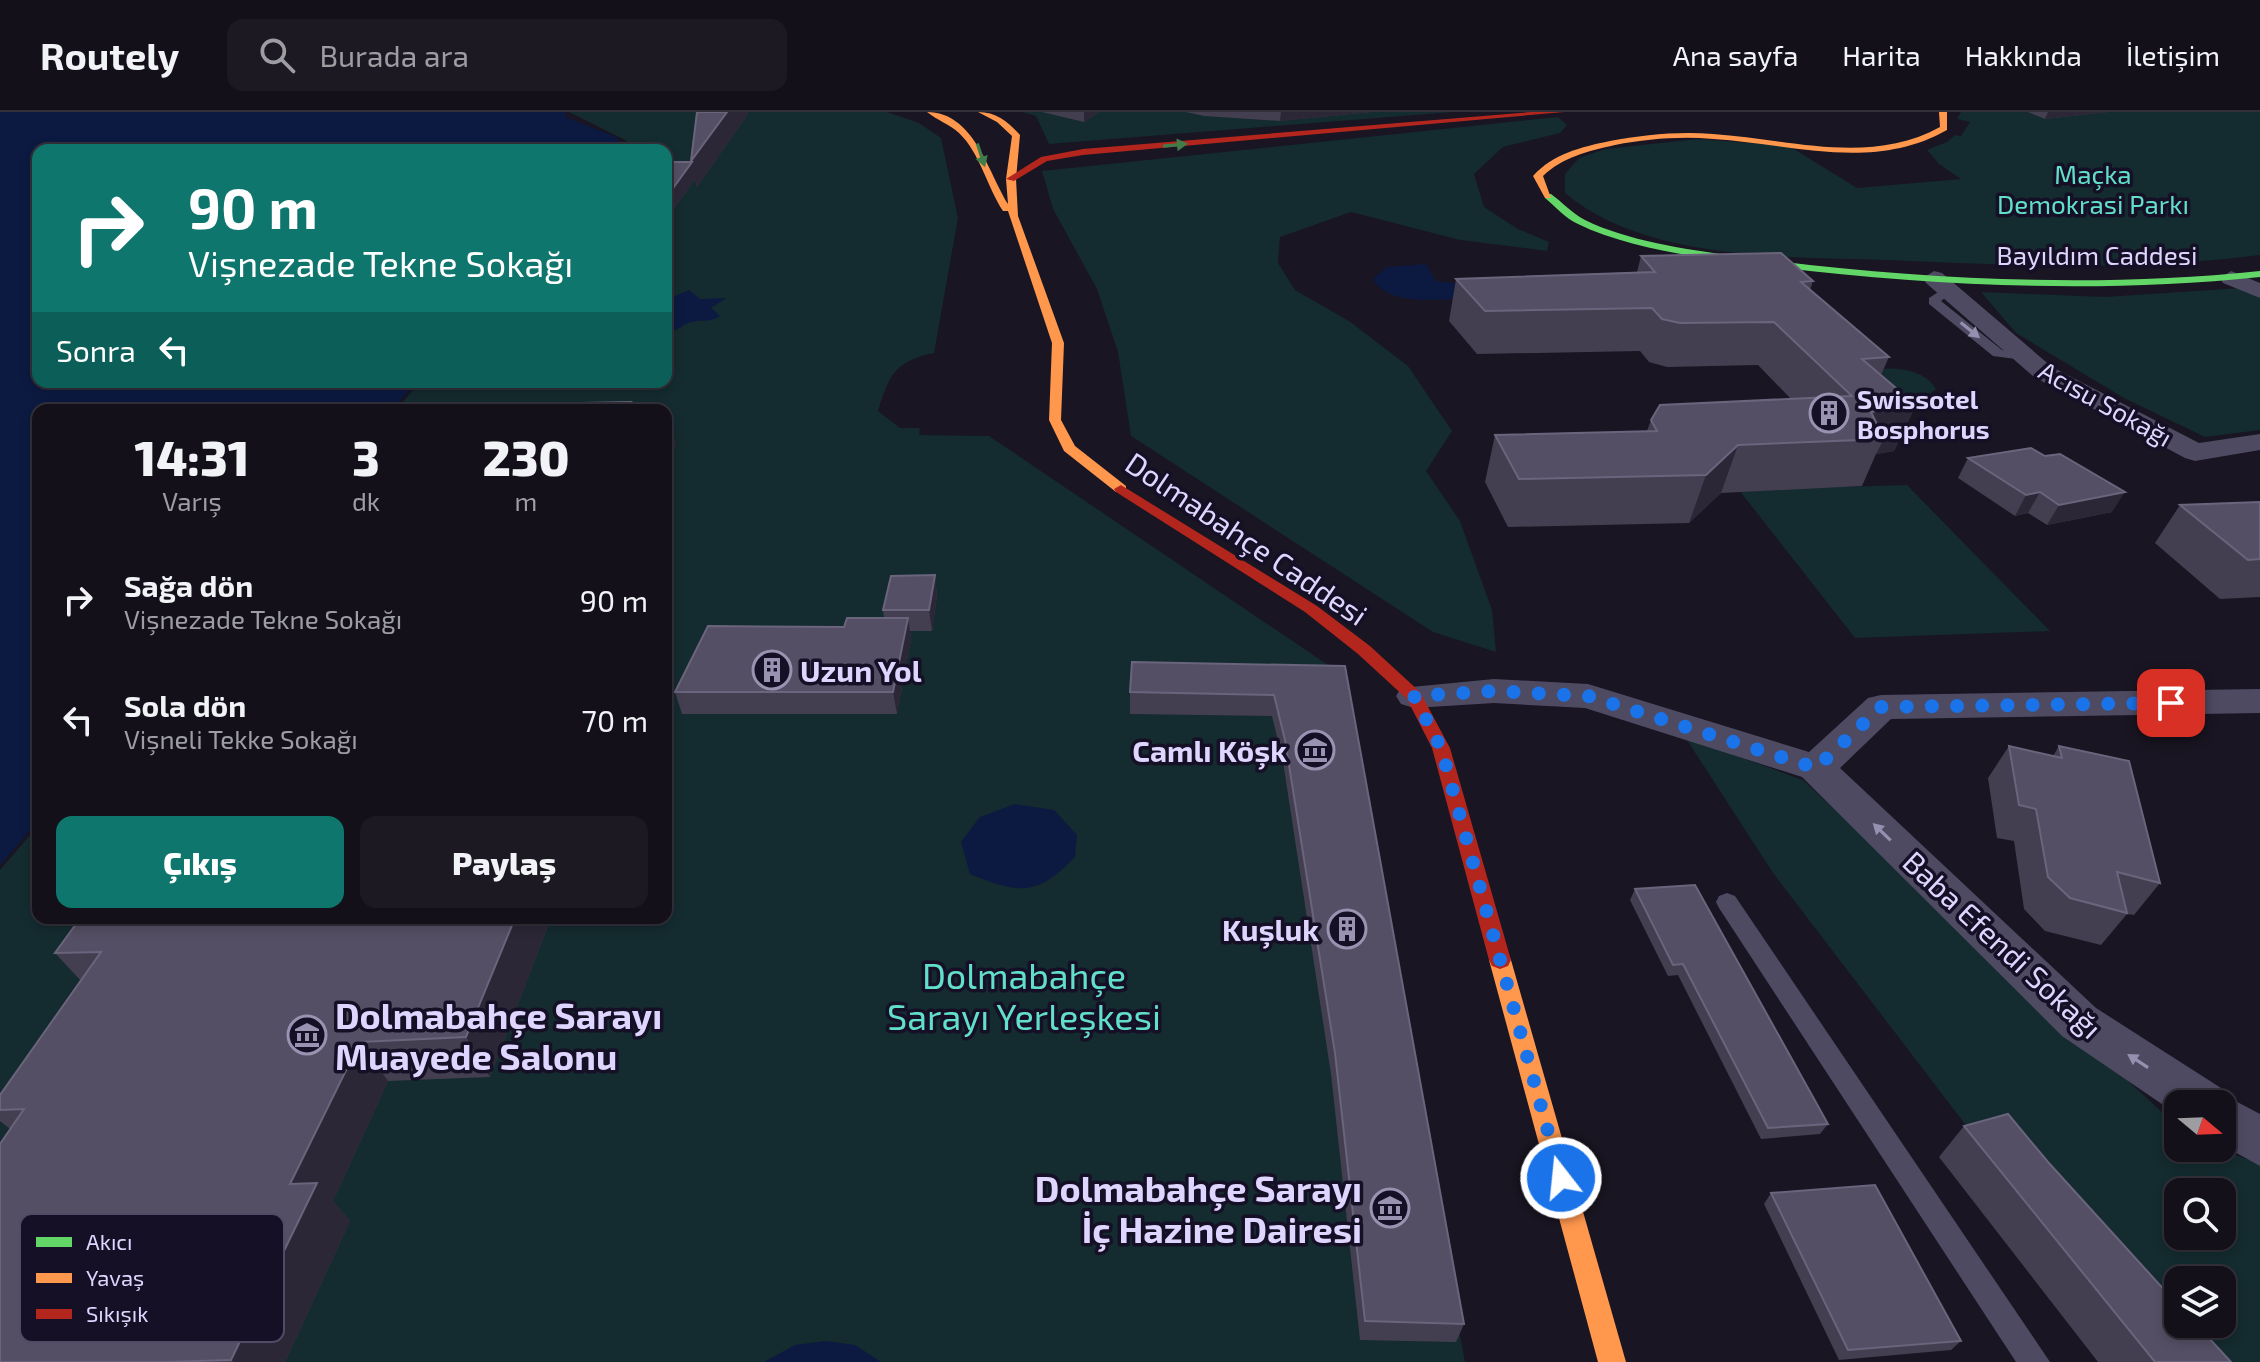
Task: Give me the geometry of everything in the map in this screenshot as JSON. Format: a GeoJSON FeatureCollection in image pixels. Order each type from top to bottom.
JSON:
{"type":"FeatureCollection","features":[{"type":"Feature","properties":{"kind":"main road"},"geometry":{"type":"LineString","coordinates":[[931,112],[970,134],[980,149],[993,190],[1013,216]]}},
{"type":"Feature","properties":{"kind":"main road"},"geometry":{"type":"LineString","coordinates":[[956,112],[1016,143],[1055,150],[1097,150],[1560,112]]}},
{"type":"Feature","properties":{"kind":"main road"},"geometry":{"type":"LineString","coordinates":[[982,112],[1010,127],[1016,143],[1011,179],[1013,216]]}},
{"type":"Feature","properties":{"kind":"main road","name":"Bayıldım Caddesi"},"geometry":{"type":"LineString","coordinates":[[1925,112],[1928,127],[1922,135],[1878,145],[1686,131],[1590,142],[1537,160],[1523,175],[1523,191],[1549,216],[1588,235],[1698,264],[1764,273],[1940,285],[2121,283],[2260,274]]}},
{"type":"Feature","properties":{"kind":"main road","name":"Bayıldım Caddesi"},"geometry":{"type":"LineString","coordinates":[[1940,285],[1716,260],[1620,238],[1592,228],[1556,206],[1539,189],[1538,176],[1560,157],[1585,149],[1664,136],[1713,136],[1850,149],[1898,148],[1937,136],[1944,128],[1943,112]]}},
{"type":"Feature","properties":{"kind":"main road"},"geometry":{"type":"LineString","coordinates":[[1011,179],[1044,159],[1097,150]]}},
{"type":"Feature","properties":{"kind":"main road","name":"Dolmabahçe Caddesi"},"geometry":{"type":"LineString","coordinates":[[1013,216],[1058,343],[1060,363],[1055,420],[1069,448],[1119,487],[1311,609],[1364,650],[1414,696],[1441,748],[1612,1362]]}},
{"type":"Feature","properties":{"kind":"street"},"geometry":{"type":"LineString","coordinates":[[2231,278],[2260,291]]}},
{"type":"Feature","properties":{"kind":"street","name":"Acısu Sokağı"},"geometry":{"type":"LineString","coordinates":[[1940,285],[2043,372],[2195,452],[2260,442]]}},
{"type":"Feature","properties":{"kind":"street"},"geometry":{"type":"LineString","coordinates":[[1414,696],[1494,691],[1588,696],[1816,768],[1881,707],[2260,701]]}},
{"type":"Feature","properties":{"kind":"street","name":"Baba Efendi Sokağı"},"geometry":{"type":"LineString","coordinates":[[1816,768],[2079,1022],[2182,1090]]}},
{"type":"Feature","properties":{"kind":"street"},"geometry":{"type":"LineString","coordinates":[[2236,1126],[2260,1142]]}},
{"type":"Feature","properties":{"kind":"lane"},"geometry":{"type":"LineString","coordinates":[[1727,902],[2034,1362]]}},
{"type":"Feature","properties":{"kind":"green space","name":"Dolmabahçe Sarayı Yerleşkesi"},"geometry":{"type":"Polygon","coordinates":[[[569,112],[887,112],[919,123],[941,138],[958,218],[934,353],[902,365],[890,379],[878,411],[900,428],[920,428],[919,435],[989,436],[1334,669],[1465,1362],[0,1362],[0,870],[32,833],[32,924],[672,924],[672,404],[401,404],[415,388],[672,388],[672,144],[625,144],[627,141],[569,112]]]}},
{"type":"Feature","properties":{"kind":"green space"},"geometry":{"type":"Polygon","coordinates":[[[1022,112],[1453,112],[1049,144],[1036,116],[1022,112]]]}},
{"type":"Feature","properties":{"kind":"green space","name":"Maçka Demokrasi Parkı"},"geometry":{"type":"Polygon","coordinates":[[[1961,112],[2260,112],[2260,255],[2172,263],[2085,266],[1730,252],[1684,245],[1640,233],[1600,216],[1565,193],[1565,174],[1579,158],[1605,149],[1698,139],[1789,146],[1857,188],[1961,179],[1939,164],[1927,150],[1955,135],[1961,136],[1970,122],[1957,119],[1961,112]]]}},
{"type":"Feature","properties":{"kind":"green space"},"geometry":{"type":"Polygon","coordinates":[[[1558,117],[1567,125],[1560,133],[1503,147],[1474,174],[1484,207],[1518,229],[1549,242],[1547,251],[1460,240],[1351,212],[1280,237],[1278,263],[1295,290],[1349,321],[1408,366],[1452,431],[1426,471],[1460,521],[1492,610],[1496,652],[1433,632],[1131,436],[1118,352],[1097,289],[1053,209],[1042,171],[1558,117]]]}},
{"type":"Feature","properties":{"kind":"green space"},"geometry":{"type":"Polygon","coordinates":[[[2241,288],[2260,297],[2260,430],[2205,437],[2124,398],[2016,333],[1981,292],[2105,297],[2241,288]]]}},
{"type":"Feature","properties":{"kind":"green space"},"geometry":{"type":"Polygon","coordinates":[[[1892,368],[1917,373],[1936,389],[1928,396],[1895,394],[1876,369],[1892,368]]]}},
{"type":"Feature","properties":{"kind":"green space"},"geometry":{"type":"Polygon","coordinates":[[[1907,485],[2050,631],[1855,638],[1739,490],[1907,485]]]}},
{"type":"Feature","properties":{"kind":"green space"},"geometry":{"type":"Polygon","coordinates":[[[1685,737],[1803,780],[2164,1114],[2164,1162],[2236,1162],[2236,1155],[2260,1164],[2260,1362],[2168,1362],[1981,1145],[1773,873],[1685,737]]]}},
{"type":"Feature","properties":{"kind":"water"},"geometry":{"type":"Polygon","coordinates":[[[0,112],[566,112],[565,117],[616,137],[621,144],[32,144],[32,388],[411,388],[397,404],[32,404],[32,828],[0,865],[0,112]]]}},
{"type":"Feature","properties":{"kind":"water"},"geometry":{"type":"Polygon","coordinates":[[[1426,264],[1436,281],[1464,284],[1459,299],[1400,297],[1380,288],[1373,279],[1387,267],[1426,264]]]}},
{"type":"Feature","properties":{"kind":"water"},"geometry":{"type":"Polygon","coordinates":[[[689,290],[700,299],[726,298],[711,308],[720,316],[688,323],[672,331],[672,297],[689,290]]]}},
{"type":"Feature","properties":{"kind":"water"},"geometry":{"type":"Polygon","coordinates":[[[1015,804],[1054,810],[1077,835],[1075,857],[1049,879],[1027,888],[1002,885],[970,874],[961,842],[980,817],[1015,804]]]}},
{"type":"Feature","properties":{"kind":"water"},"geometry":{"type":"Polygon","coordinates":[[[826,1341],[855,1345],[881,1362],[764,1362],[795,1345],[826,1341]]]}},
{"type":"Feature","properties":{"kind":"building"},"geometry":{"type":"Polygon","coordinates":[[[697,112],[727,112],[691,161],[697,112]]]}},
{"type":"Feature","properties":{"kind":"building"},"geometry":{"type":"Polygon","coordinates":[[[672,162],[692,162],[672,190],[672,162]]]}},
{"type":"Feature","properties":{"kind":"building"},"geometry":{"type":"Polygon","coordinates":[[[1781,253],[1813,281],[1801,282],[1889,357],[1862,359],[1916,405],[1871,412],[1884,439],[1738,445],[1706,475],[1519,479],[1495,435],[1657,431],[1651,420],[1660,405],[1852,396],[1774,322],[1680,323],[1662,319],[1652,308],[1485,311],[1456,279],[1655,272],[1641,256],[1781,253]]]}},
{"type":"Feature","properties":{"kind":"building"},"geometry":{"type":"Polygon","coordinates":[[[631,402],[630,404],[529,404],[631,402]]]}},
{"type":"Feature","properties":{"kind":"building"},"geometry":{"type":"Polygon","coordinates":[[[2031,448],[2045,456],[2060,454],[2125,492],[2059,505],[2040,492],[2026,495],[1968,458],[2031,448]]]}},
{"type":"Feature","properties":{"kind":"building"},"geometry":{"type":"Polygon","coordinates":[[[2260,502],[2260,559],[2248,560],[2180,505],[2260,502]]]}},
{"type":"Feature","properties":{"kind":"building"},"geometry":{"type":"Polygon","coordinates":[[[935,575],[929,610],[883,610],[891,576],[935,575]]]}},
{"type":"Feature","properties":{"kind":"building"},"geometry":{"type":"Polygon","coordinates":[[[847,618],[908,618],[893,692],[675,692],[708,626],[844,627],[847,618]]]}},
{"type":"Feature","properties":{"kind":"building"},"geometry":{"type":"Polygon","coordinates":[[[1132,662],[1345,666],[1464,1324],[1365,1321],[1335,1053],[1285,740],[1274,695],[1130,692],[1132,662]]]}},
{"type":"Feature","properties":{"kind":"building"},"geometry":{"type":"Polygon","coordinates":[[[2009,746],[2062,758],[2059,746],[2129,761],[2160,883],[2117,872],[2127,913],[2070,898],[2048,877],[2036,809],[2019,805],[2009,746]]]}},
{"type":"Feature","properties":{"kind":"building"},"geometry":{"type":"Polygon","coordinates":[[[1695,885],[1828,1124],[1768,1128],[1683,964],[1673,965],[1635,889],[1695,885]]]}},
{"type":"Feature","properties":{"kind":"building","name":"Dolmabahçe Sarayı Muayede Salonu"},"geometry":{"type":"Polygon","coordinates":[[[76,924],[513,924],[466,1037],[360,1042],[290,1184],[317,1183],[284,1251],[284,1214],[20,1214],[20,1342],[240,1342],[231,1360],[0,1362],[0,1144],[24,1109],[0,1110],[0,1095],[101,952],[55,953],[76,924]]]}},
{"type":"Feature","properties":{"kind":"building"},"geometry":{"type":"Polygon","coordinates":[[[2008,1114],[2164,1290],[2164,1338],[2209,1338],[2231,1362],[2155,1362],[1964,1126],[2008,1114]]]}},
{"type":"Feature","properties":{"kind":"building"},"geometry":{"type":"Polygon","coordinates":[[[1875,1185],[1961,1341],[1848,1350],[1771,1193],[1875,1185]]]}},
{"type":"Feature","properties":{"kind":"traffic: fast"},"geometry":{"type":"LineString","coordinates":[[1548,196],[1580,222],[1641,242],[1722,258],[1815,269],[1998,281],[2121,284],[2260,274]]}},
{"type":"Feature","properties":{"kind":"traffic: slow"},"geometry":{"type":"LineString","coordinates":[[931,112],[950,122],[972,142],[1006,209]]}},
{"type":"Feature","properties":{"kind":"traffic: slow"},"geometry":{"type":"LineString","coordinates":[[982,112],[1000,120],[1016,135],[1011,179],[1013,216],[1058,343],[1055,420],[1069,448],[1121,489]]}},
{"type":"Feature","properties":{"kind":"traffic: slow"},"geometry":{"type":"LineString","coordinates":[[1548,196],[1538,176],[1545,169],[1562,158],[1599,146],[1647,138],[1699,135],[1864,151],[1921,141],[1944,128],[1943,112]]}},
{"type":"Feature","properties":{"kind":"traffic: slow"},"geometry":{"type":"LineString","coordinates":[[1500,960],[1612,1362]]}},
{"type":"Feature","properties":{"kind":"traffic: jam"},"geometry":{"type":"LineString","coordinates":[[1011,179],[1044,159],[1083,152],[1560,112]]}},
{"type":"Feature","properties":{"kind":"traffic: jam"},"geometry":{"type":"LineString","coordinates":[[1121,489],[1311,609],[1364,650],[1414,696],[1441,748],[1500,960]]}},
{"type":"Feature","properties":{"kind":"place","name":"Swissotel Bosphorus"},"geometry":{"type":"Point","coordinates":[1829,413]}},
{"type":"Feature","properties":{"kind":"place","name":"Uzun Yol"},"geometry":{"type":"Point","coordinates":[772,670]}},
{"type":"Feature","properties":{"kind":"place","name":"Camlı Köşk"},"geometry":{"type":"Point","coordinates":[1315,750]}},
{"type":"Feature","properties":{"kind":"place","name":"Kuşluk"},"geometry":{"type":"Point","coordinates":[1347,929]}},
{"type":"Feature","properties":{"kind":"place","name":"Dolmabahçe Sarayı Muayede Salonu"},"geometry":{"type":"Point","coordinates":[307,1035]}},
{"type":"Feature","properties":{"kind":"place","name":"Dolmabahçe Sarayı İç Hazine Dairesi"},"geometry":{"type":"Point","coordinates":[1390,1208]}},
{"type":"Feature","properties":{"kind":"route"},"geometry":{"type":"LineString","coordinates":[[1561,1178],[1441,748],[1414,696],[1494,691],[1588,696],[1816,768],[1881,707],[2171,703]]}}]}
